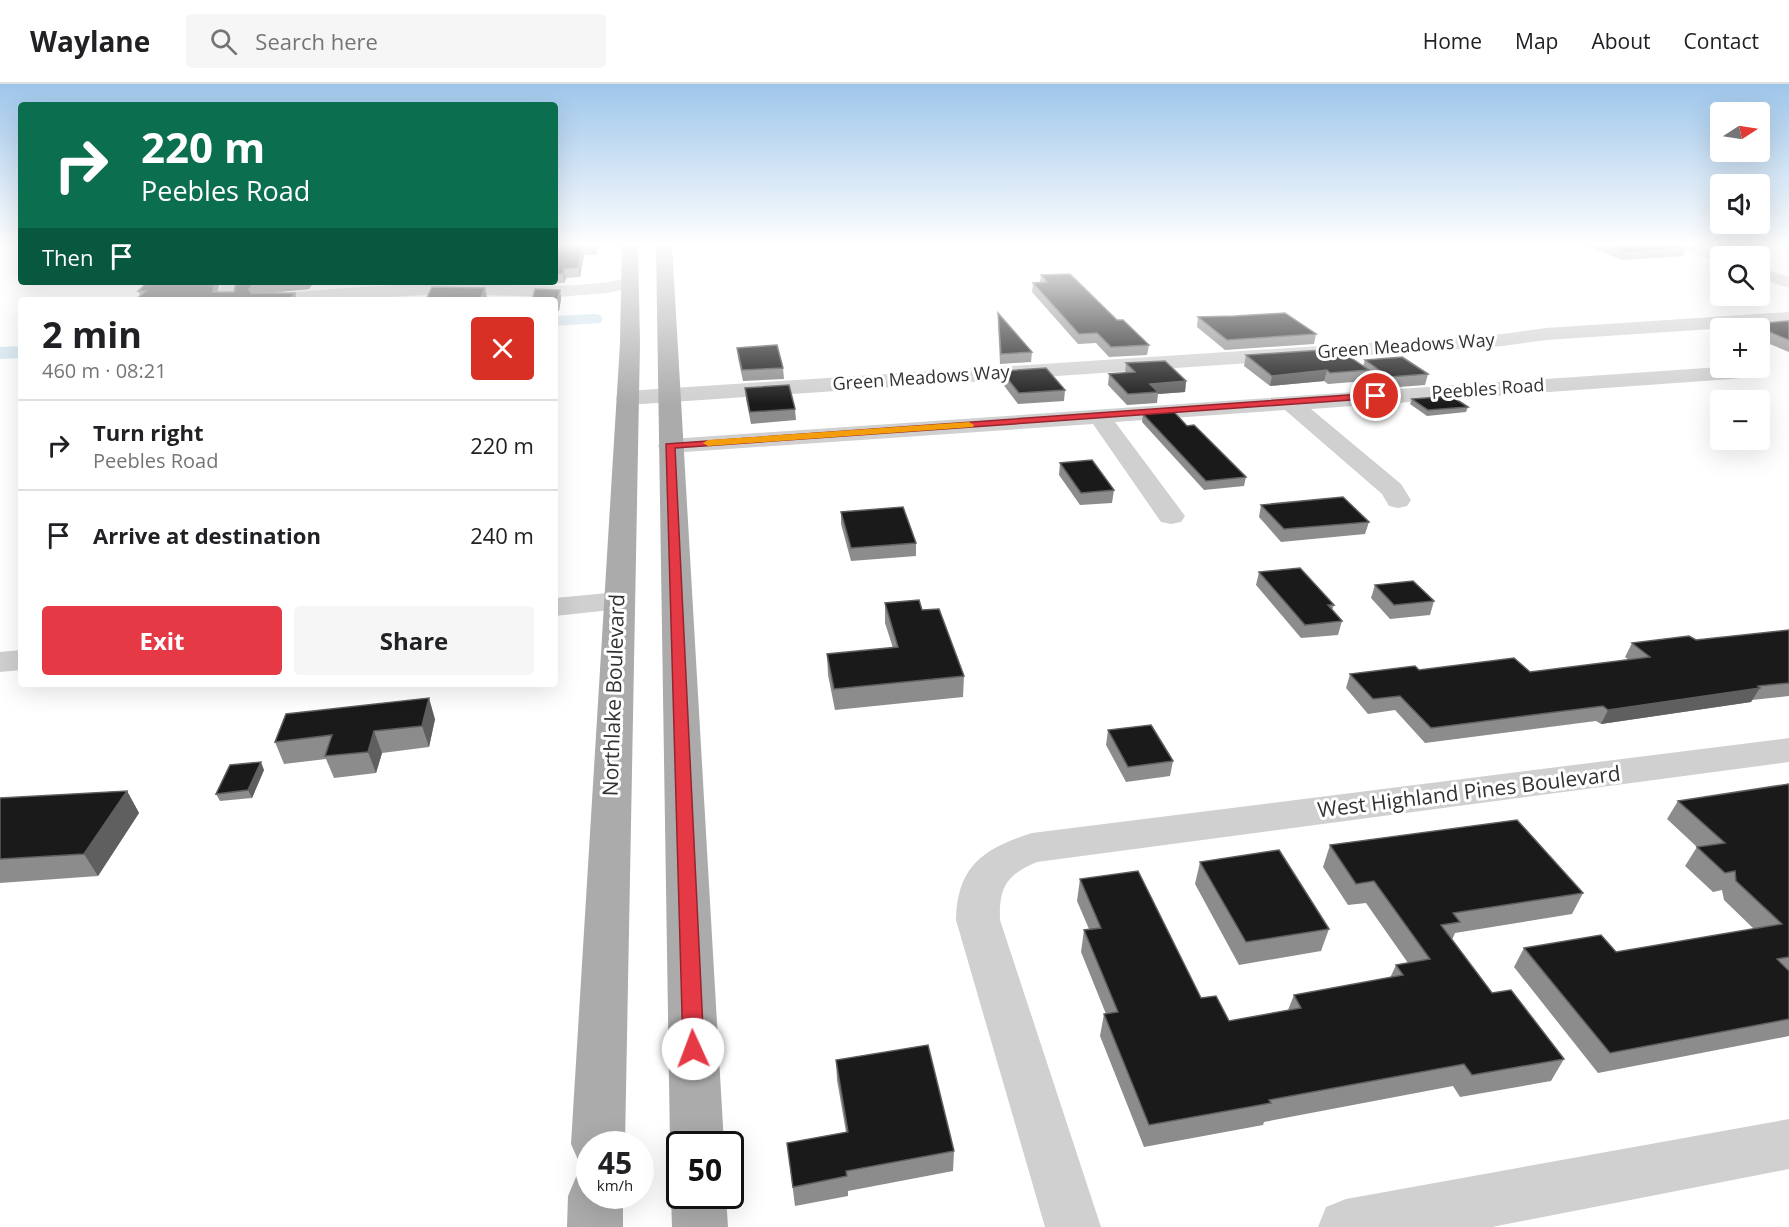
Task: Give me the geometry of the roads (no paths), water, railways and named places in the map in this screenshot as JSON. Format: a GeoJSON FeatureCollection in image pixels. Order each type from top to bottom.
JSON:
{"type":"FeatureCollection","features":[{"type":"Feature","properties":{"kind":"main road","name":"Northlake Boulevard"},"geometry":{"type":"LineString","coordinates":[[598,1131],[630,343],[629,298]]}},
{"type":"Feature","properties":{"kind":"main road"},"geometry":{"type":"LineString","coordinates":[[666,298],[671,395],[670,446],[696,1131]]}},
{"type":"Feature","properties":{"kind":"main road"},"geometry":{"type":"LineString","coordinates":[[595,1227],[596,1209]]}},
{"type":"Feature","properties":{"kind":"main road"},"geometry":{"type":"LineString","coordinates":[[699,1209],[700,1227]]}},
{"type":"Feature","properties":{"kind":"street","name":"Green Meadows Way"},"geometry":{"type":"LineString","coordinates":[[627,398],[1503,340],[1546,334],[1789,318]]}},
{"type":"Feature","properties":{"kind":"street","name":"Peebles Road"},"geometry":{"type":"LineString","coordinates":[[670,446],[1710,374]]}},
{"type":"Feature","properties":{"kind":"street"},"geometry":{"type":"LineString","coordinates":[[1289,402],[1392,490],[1398,500]]}},
{"type":"Feature","properties":{"kind":"street"},"geometry":{"type":"LineString","coordinates":[[1099,416],[1171,516]]}},
{"type":"Feature","properties":{"kind":"street"},"geometry":{"type":"LineString","coordinates":[[558,607],[618,601]]}},
{"type":"Feature","properties":{"kind":"street"},"geometry":{"type":"LineString","coordinates":[[0,662],[18,660]]}},
{"type":"Feature","properties":{"kind":"street","name":"West Highland Pines Boulevard"},"geometry":{"type":"LineString","coordinates":[[1073,1227],[978,920],[976,898],[992,868],[1009,855],[1032,848],[1789,750]]}},
{"type":"Feature","properties":{"kind":"street"},"geometry":{"type":"LineString","coordinates":[[1346,1227],[1789,1144]]}},
{"type":"Feature","properties":{"kind":"waterway"},"geometry":{"type":"LineString","coordinates":[[558,321],[594,319]]}},
{"type":"Feature","properties":{"kind":"waterway"},"geometry":{"type":"LineString","coordinates":[[0,353],[18,352]]}}]}
